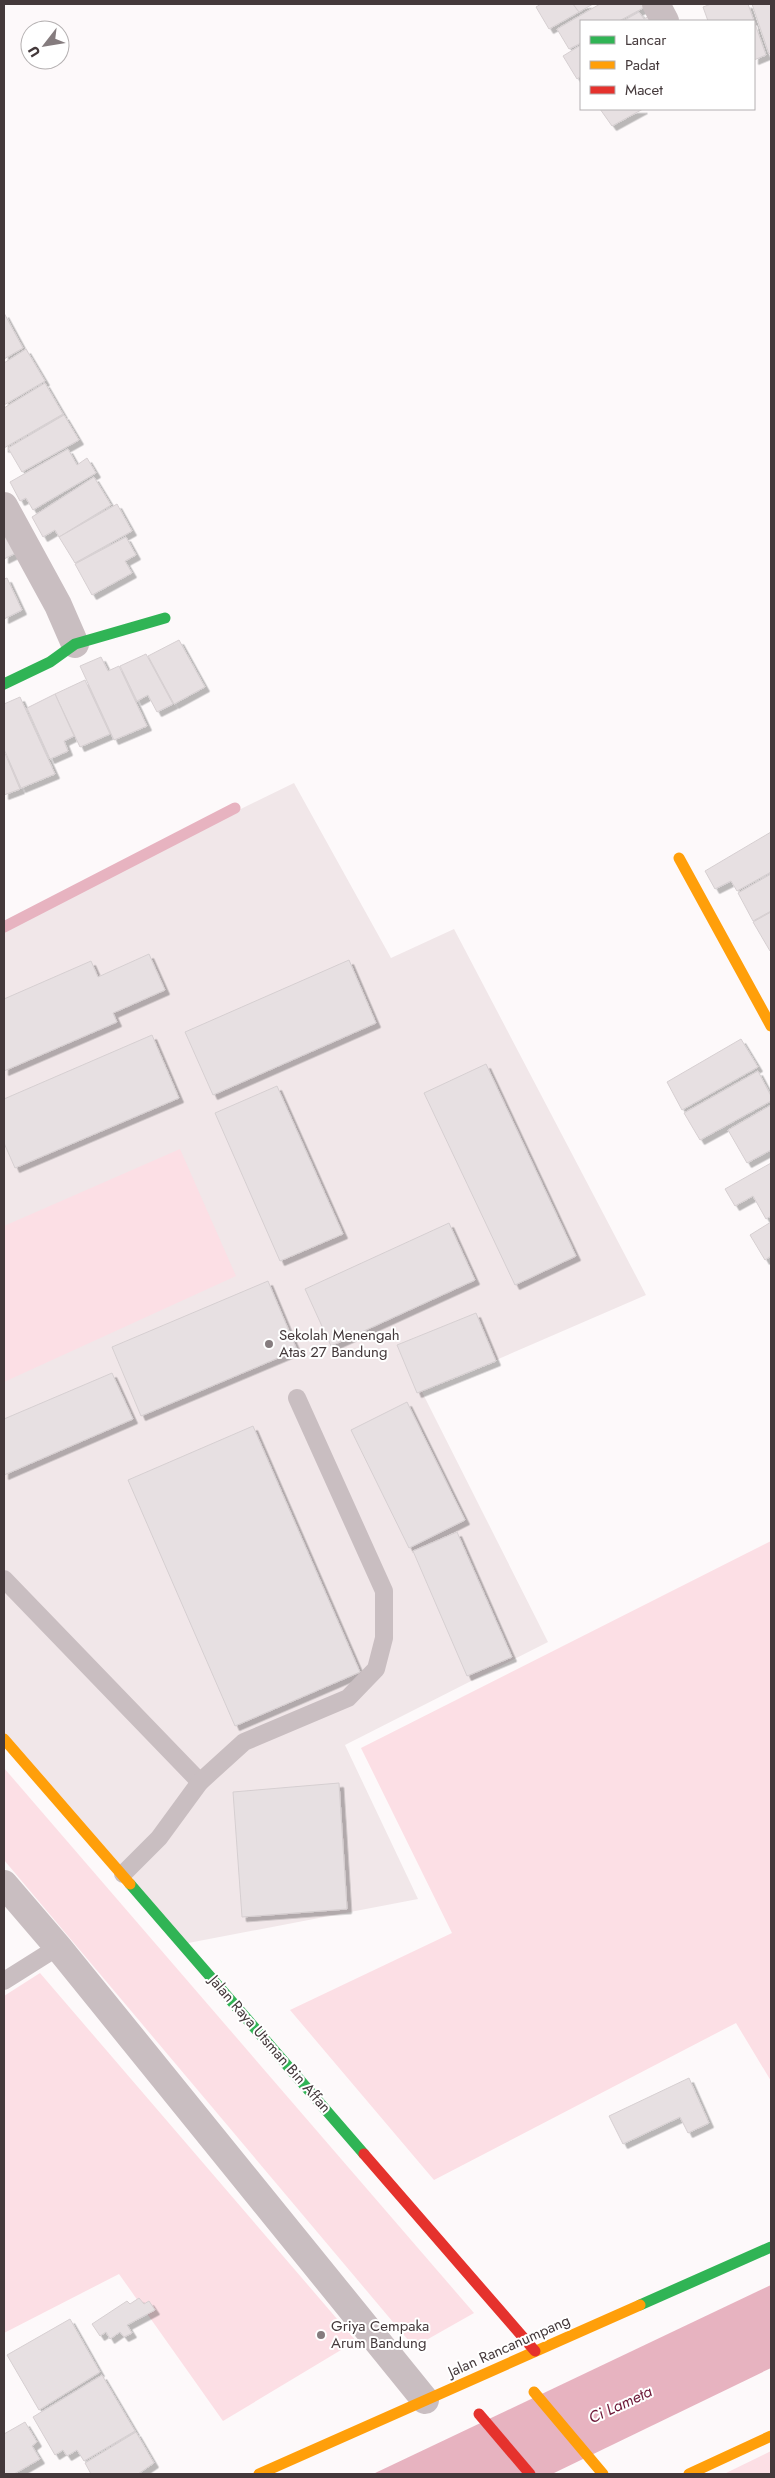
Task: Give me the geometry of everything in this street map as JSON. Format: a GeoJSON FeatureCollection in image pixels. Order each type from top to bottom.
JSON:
{"type":"FeatureCollection","features":[{"type":"Feature","properties":{"kind":"street"},"geometry":{"type":"LineString","coordinates":[[656,4],[664,20]]}},
{"type":"Feature","properties":{"kind":"street"},"geometry":{"type":"LineString","coordinates":[[4,506],[58,605],[75,644]]}},
{"type":"Feature","properties":{"kind":"street"},"geometry":{"type":"LineString","coordinates":[[4,684],[50,662],[75,644],[165,618]]}},
{"type":"Feature","properties":{"kind":"street"},"geometry":{"type":"LineString","coordinates":[[679,858],[771,1026]]}},
{"type":"Feature","properties":{"kind":"street","name":"Jalan Raya Utsman Bin Affan"},"geometry":{"type":"LineString","coordinates":[[4,1739],[127,1870],[535,2351]]}},
{"type":"Feature","properties":{"kind":"street"},"geometry":{"type":"LineString","coordinates":[[4,1884],[58,1947],[425,2400]]}},
{"type":"Feature","properties":{"kind":"street","name":"Jalan Rancanumpang"},"geometry":{"type":"LineString","coordinates":[[259,2474],[771,2247]]}},
{"type":"Feature","properties":{"kind":"street"},"geometry":{"type":"LineString","coordinates":[[534,2392],[603,2474]]}},
{"type":"Feature","properties":{"kind":"street"},"geometry":{"type":"LineString","coordinates":[[479,2414],[530,2474]]}},
{"type":"Feature","properties":{"kind":"street"},"geometry":{"type":"LineString","coordinates":[[689,2474],[771,2436]]}},
{"type":"Feature","properties":{"kind":"lane"},"geometry":{"type":"LineString","coordinates":[[127,1870],[159,1838],[200,1782],[244,1742],[348,1698],[376,1669],[384,1638],[384,1591],[297,1398]]}},
{"type":"Feature","properties":{"kind":"lane"},"geometry":{"type":"LineString","coordinates":[[4,1579],[200,1782]]}},
{"type":"Feature","properties":{"kind":"lane"},"geometry":{"type":"LineString","coordinates":[[4,1981],[58,1947]]}},
{"type":"Feature","properties":{"kind":"shaded area","name":"Sekolah Menengah Atas 27 Bandung"},"geometry":{"type":"Polygon","coordinates":[[[294,783],[391,958],[454,929],[646,1295],[422,1392],[548,1642],[345,1745],[418,1899],[183,1944],[4,1733],[4,925],[294,783]]]}},
{"type":"Feature","properties":{"kind":"shaded area"},"geometry":{"type":"Polygon","coordinates":[[[180,1149],[236,1276],[4,1382],[4,1226],[180,1149]]]}},
{"type":"Feature","properties":{"kind":"shaded area"},"geometry":{"type":"Polygon","coordinates":[[[771,1541],[771,2081],[736,2023],[434,2180],[290,2010],[452,1933],[361,1748],[771,1541]]]}},
{"type":"Feature","properties":{"kind":"shaded area"},"geometry":{"type":"Polygon","coordinates":[[[4,1768],[474,2313],[414,2347],[4,1860],[4,1768]]]}},
{"type":"Feature","properties":{"kind":"shaded area"},"geometry":{"type":"Polygon","coordinates":[[[40,1973],[356,2341],[223,2421],[119,2274],[4,2333],[4,1996],[40,1973]]]}},
{"type":"Feature","properties":{"kind":"shaded area"},"geometry":{"type":"Polygon","coordinates":[[[771,2451],[771,2474],[724,2474],[771,2451]]]}},
{"type":"Feature","properties":{"kind":"water","name":"Ci Lameta"},"geometry":{"type":"Polygon","coordinates":[[[771,2285],[771,2368],[552,2474],[373,2474],[771,2285]]]}},
{"type":"Feature","properties":{"kind":"building"},"geometry":{"type":"Polygon","coordinates":[[[541,4],[573,4],[579,12],[549,29],[536,7],[541,4]]]}},
{"type":"Feature","properties":{"kind":"building"},"geometry":{"type":"Polygon","coordinates":[[[573,4],[593,4],[579,12],[573,4]]]}},
{"type":"Feature","properties":{"kind":"building"},"geometry":{"type":"Polygon","coordinates":[[[600,4],[646,4],[647,6],[621,20],[580,20],[580,44],[569,49],[557,29],[600,4]]]}},
{"type":"Feature","properties":{"kind":"building"},"geometry":{"type":"Polygon","coordinates":[[[711,4],[748,4],[754,20],[708,20],[703,7],[711,4]]]}},
{"type":"Feature","properties":{"kind":"building"},"geometry":{"type":"Polygon","coordinates":[[[752,4],[771,4],[771,53],[769,54],[752,4]]]}},
{"type":"Feature","properties":{"kind":"building"},"geometry":{"type":"Polygon","coordinates":[[[639,12],[644,19],[653,14],[657,20],[625,20],[639,12]]]}},
{"type":"Feature","properties":{"kind":"building"},"geometry":{"type":"Polygon","coordinates":[[[755,24],[766,55],[755,60],[755,24]]]}},
{"type":"Feature","properties":{"kind":"building"},"geometry":{"type":"Polygon","coordinates":[[[580,46],[580,77],[577,79],[563,56],[580,46]]]}},
{"type":"Feature","properties":{"kind":"building"},"geometry":{"type":"Polygon","coordinates":[[[601,110],[641,110],[612,126],[601,110]]]}},
{"type":"Feature","properties":{"kind":"building"},"geometry":{"type":"Polygon","coordinates":[[[4,313],[23,348],[4,359],[4,313]]]}},
{"type":"Feature","properties":{"kind":"building"},"geometry":{"type":"Polygon","coordinates":[[[26,349],[45,381],[4,405],[4,363],[26,349]]]}},
{"type":"Feature","properties":{"kind":"building"},"geometry":{"type":"Polygon","coordinates":[[[45,383],[63,414],[4,448],[4,408],[45,383]]]}},
{"type":"Feature","properties":{"kind":"building"},"geometry":{"type":"Polygon","coordinates":[[[64,415],[79,440],[22,472],[8,448],[64,415]]]}},
{"type":"Feature","properties":{"kind":"building"},"geometry":{"type":"Polygon","coordinates":[[[68,449],[77,465],[87,458],[96,473],[33,510],[26,498],[20,501],[10,482],[68,449]]]}},
{"type":"Feature","properties":{"kind":"building"},"geometry":{"type":"Polygon","coordinates":[[[94,477],[111,505],[59,537],[55,530],[43,537],[32,517],[94,477]]]}},
{"type":"Feature","properties":{"kind":"building"},"geometry":{"type":"Polygon","coordinates":[[[117,504],[132,531],[75,563],[59,537],[117,504]]]}},
{"type":"Feature","properties":{"kind":"building"},"geometry":{"type":"Polygon","coordinates":[[[4,531],[16,553],[4,559],[4,531]]]}},
{"type":"Feature","properties":{"kind":"building"},"geometry":{"type":"Polygon","coordinates":[[[126,537],[136,555],[125,561],[132,573],[92,595],[75,564],[126,537]]]}},
{"type":"Feature","properties":{"kind":"building"},"geometry":{"type":"Polygon","coordinates":[[[7,578],[22,610],[4,619],[4,579],[7,578]]]}},
{"type":"Feature","properties":{"kind":"building"},"geometry":{"type":"Polygon","coordinates":[[[179,640],[205,687],[174,704],[148,656],[179,640]]]}},
{"type":"Feature","properties":{"kind":"building"},"geometry":{"type":"Polygon","coordinates":[[[146,654],[173,704],[157,712],[148,695],[137,701],[120,666],[146,654]]]}},
{"type":"Feature","properties":{"kind":"building"},"geometry":{"type":"Polygon","coordinates":[[[101,657],[108,671],[119,666],[147,726],[114,740],[80,666],[101,657]]]}},
{"type":"Feature","properties":{"kind":"building"},"geometry":{"type":"Polygon","coordinates":[[[85,680],[110,734],[80,747],[55,694],[85,680]]]}},
{"type":"Feature","properties":{"kind":"building"},"geometry":{"type":"Polygon","coordinates":[[[55,694],[74,736],[64,741],[68,751],[50,759],[27,708],[55,694]]]}},
{"type":"Feature","properties":{"kind":"building"},"geometry":{"type":"Polygon","coordinates":[[[20,697],[55,774],[21,788],[4,749],[4,704],[20,697]]]}},
{"type":"Feature","properties":{"kind":"building"},"geometry":{"type":"Polygon","coordinates":[[[4,751],[20,789],[4,795],[4,751]]]}},
{"type":"Feature","properties":{"kind":"building"},"geometry":{"type":"Polygon","coordinates":[[[771,832],[771,872],[737,891],[731,881],[715,889],[705,871],[771,832]]]}},
{"type":"Feature","properties":{"kind":"building"},"geometry":{"type":"Polygon","coordinates":[[[771,874],[771,911],[753,921],[738,893],[771,874]]]}},
{"type":"Feature","properties":{"kind":"building"},"geometry":{"type":"Polygon","coordinates":[[[771,912],[771,951],[770,951],[753,922],[771,912]]]}},
{"type":"Feature","properties":{"kind":"building"},"geometry":{"type":"Polygon","coordinates":[[[149,954],[165,990],[113,1013],[117,1022],[4,1071],[4,999],[91,961],[98,977],[149,954]]]}},
{"type":"Feature","properties":{"kind":"building"},"geometry":{"type":"Polygon","coordinates":[[[349,960],[376,1023],[213,1095],[185,1032],[349,960]]]}},
{"type":"Feature","properties":{"kind":"building"},"geometry":{"type":"Polygon","coordinates":[[[152,1035],[179,1098],[15,1168],[4,1143],[4,1099],[152,1035]]]}},
{"type":"Feature","properties":{"kind":"building"},"geometry":{"type":"Polygon","coordinates":[[[741,1039],[758,1067],[682,1110],[667,1082],[741,1039]]]}},
{"type":"Feature","properties":{"kind":"building"},"geometry":{"type":"Polygon","coordinates":[[[486,1064],[576,1256],[515,1285],[424,1093],[486,1064]]]}},
{"type":"Feature","properties":{"kind":"building"},"geometry":{"type":"Polygon","coordinates":[[[758,1071],[771,1096],[771,1101],[700,1140],[684,1113],[758,1071]]]}},
{"type":"Feature","properties":{"kind":"building"},"geometry":{"type":"Polygon","coordinates":[[[277,1086],[343,1234],[280,1261],[215,1113],[277,1086]]]}},
{"type":"Feature","properties":{"kind":"building"},"geometry":{"type":"Polygon","coordinates":[[[771,1105],[771,1150],[747,1163],[728,1130],[771,1105]]]}},
{"type":"Feature","properties":{"kind":"building"},"geometry":{"type":"Polygon","coordinates":[[[771,1163],[771,1216],[766,1219],[753,1196],[735,1206],[725,1189],[771,1163]]]}},
{"type":"Feature","properties":{"kind":"building"},"geometry":{"type":"Polygon","coordinates":[[[771,1222],[771,1256],[765,1260],[750,1235],[771,1222]]]}},
{"type":"Feature","properties":{"kind":"building"},"geometry":{"type":"Polygon","coordinates":[[[449,1223],[475,1280],[331,1346],[305,1289],[449,1223]]]}},
{"type":"Feature","properties":{"kind":"building"},"geometry":{"type":"Polygon","coordinates":[[[268,1281],[297,1350],[141,1416],[112,1347],[268,1281]]]}},
{"type":"Feature","properties":{"kind":"building"},"geometry":{"type":"Polygon","coordinates":[[[476,1313],[496,1361],[417,1393],[397,1345],[476,1313]]]}},
{"type":"Feature","properties":{"kind":"building"},"geometry":{"type":"Polygon","coordinates":[[[112,1373],[133,1419],[4,1475],[4,1419],[112,1373]]]}},
{"type":"Feature","properties":{"kind":"building"},"geometry":{"type":"Polygon","coordinates":[[[407,1402],[465,1520],[409,1548],[351,1430],[407,1402]]]}},
{"type":"Feature","properties":{"kind":"building"},"geometry":{"type":"Polygon","coordinates":[[[253,1426],[360,1672],[235,1726],[128,1480],[253,1426]]]}},
{"type":"Feature","properties":{"kind":"building"},"geometry":{"type":"Polygon","coordinates":[[[457,1532],[512,1657],[467,1676],[413,1551],[457,1532]]]}},
{"type":"Feature","properties":{"kind":"building"},"geometry":{"type":"Polygon","coordinates":[[[339,1783],[347,1909],[242,1917],[233,1792],[339,1783]]]}},
{"type":"Feature","properties":{"kind":"building"},"geometry":{"type":"Polygon","coordinates":[[[689,2078],[709,2123],[688,2133],[680,2117],[623,2144],[609,2116],[689,2078]]]}},
{"type":"Feature","properties":{"kind":"building"},"geometry":{"type":"Polygon","coordinates":[[[139,2298],[144,2304],[149,2301],[155,2310],[127,2325],[132,2333],[124,2337],[120,2332],[110,2339],[106,2332],[100,2336],[92,2324],[127,2301],[130,2304],[139,2298]]]}},
{"type":"Feature","properties":{"kind":"building"},"geometry":{"type":"Polygon","coordinates":[[[70,2319],[100,2372],[39,2410],[7,2355],[70,2319]]]}},
{"type":"Feature","properties":{"kind":"building"},"geometry":{"type":"Polygon","coordinates":[[[102,2375],[135,2431],[84,2461],[77,2450],[67,2456],[63,2450],[55,2455],[33,2417],[102,2375]]]}},
{"type":"Feature","properties":{"kind":"building"},"geometry":{"type":"Polygon","coordinates":[[[25,2422],[37,2442],[32,2446],[40,2459],[14,2474],[4,2474],[4,2434],[25,2422]]]}},
{"type":"Feature","properties":{"kind":"building"},"geometry":{"type":"Polygon","coordinates":[[[136,2432],[154,2463],[138,2474],[91,2474],[85,2463],[136,2432]]]}},
{"type":"Feature","properties":{"kind":"waterway"},"geometry":{"type":"LineString","coordinates":[[4,927],[235,808]]}},
{"type":"Feature","properties":{"kind":"traffic: fast"},"geometry":{"type":"LineString","coordinates":[[4,684],[50,662],[75,644],[165,618]]}},
{"type":"Feature","properties":{"kind":"traffic: fast"},"geometry":{"type":"LineString","coordinates":[[130,1884],[364,2154]]}},
{"type":"Feature","properties":{"kind":"traffic: fast"},"geometry":{"type":"LineString","coordinates":[[640,2305],[771,2247]]}},
{"type":"Feature","properties":{"kind":"traffic: slow"},"geometry":{"type":"LineString","coordinates":[[679,858],[771,1026]]}},
{"type":"Feature","properties":{"kind":"traffic: slow"},"geometry":{"type":"LineString","coordinates":[[4,1739],[130,1884]]}},
{"type":"Feature","properties":{"kind":"traffic: slow"},"geometry":{"type":"LineString","coordinates":[[259,2474],[640,2305]]}},
{"type":"Feature","properties":{"kind":"traffic: slow"},"geometry":{"type":"LineString","coordinates":[[534,2392],[603,2474]]}},
{"type":"Feature","properties":{"kind":"traffic: slow"},"geometry":{"type":"LineString","coordinates":[[689,2474],[771,2436]]}},
{"type":"Feature","properties":{"kind":"traffic: jam"},"geometry":{"type":"LineString","coordinates":[[364,2154],[535,2351]]}},
{"type":"Feature","properties":{"kind":"traffic: jam"},"geometry":{"type":"LineString","coordinates":[[479,2414],[530,2474]]}},
{"type":"Feature","properties":{"kind":"place","name":"Sekolah Menengah Atas 27 Bandung"},"geometry":{"type":"Point","coordinates":[269,1344]}},
{"type":"Feature","properties":{"kind":"place","name":"Griya Cempaka Arum Bandung"},"geometry":{"type":"Point","coordinates":[321,2335]}}]}
